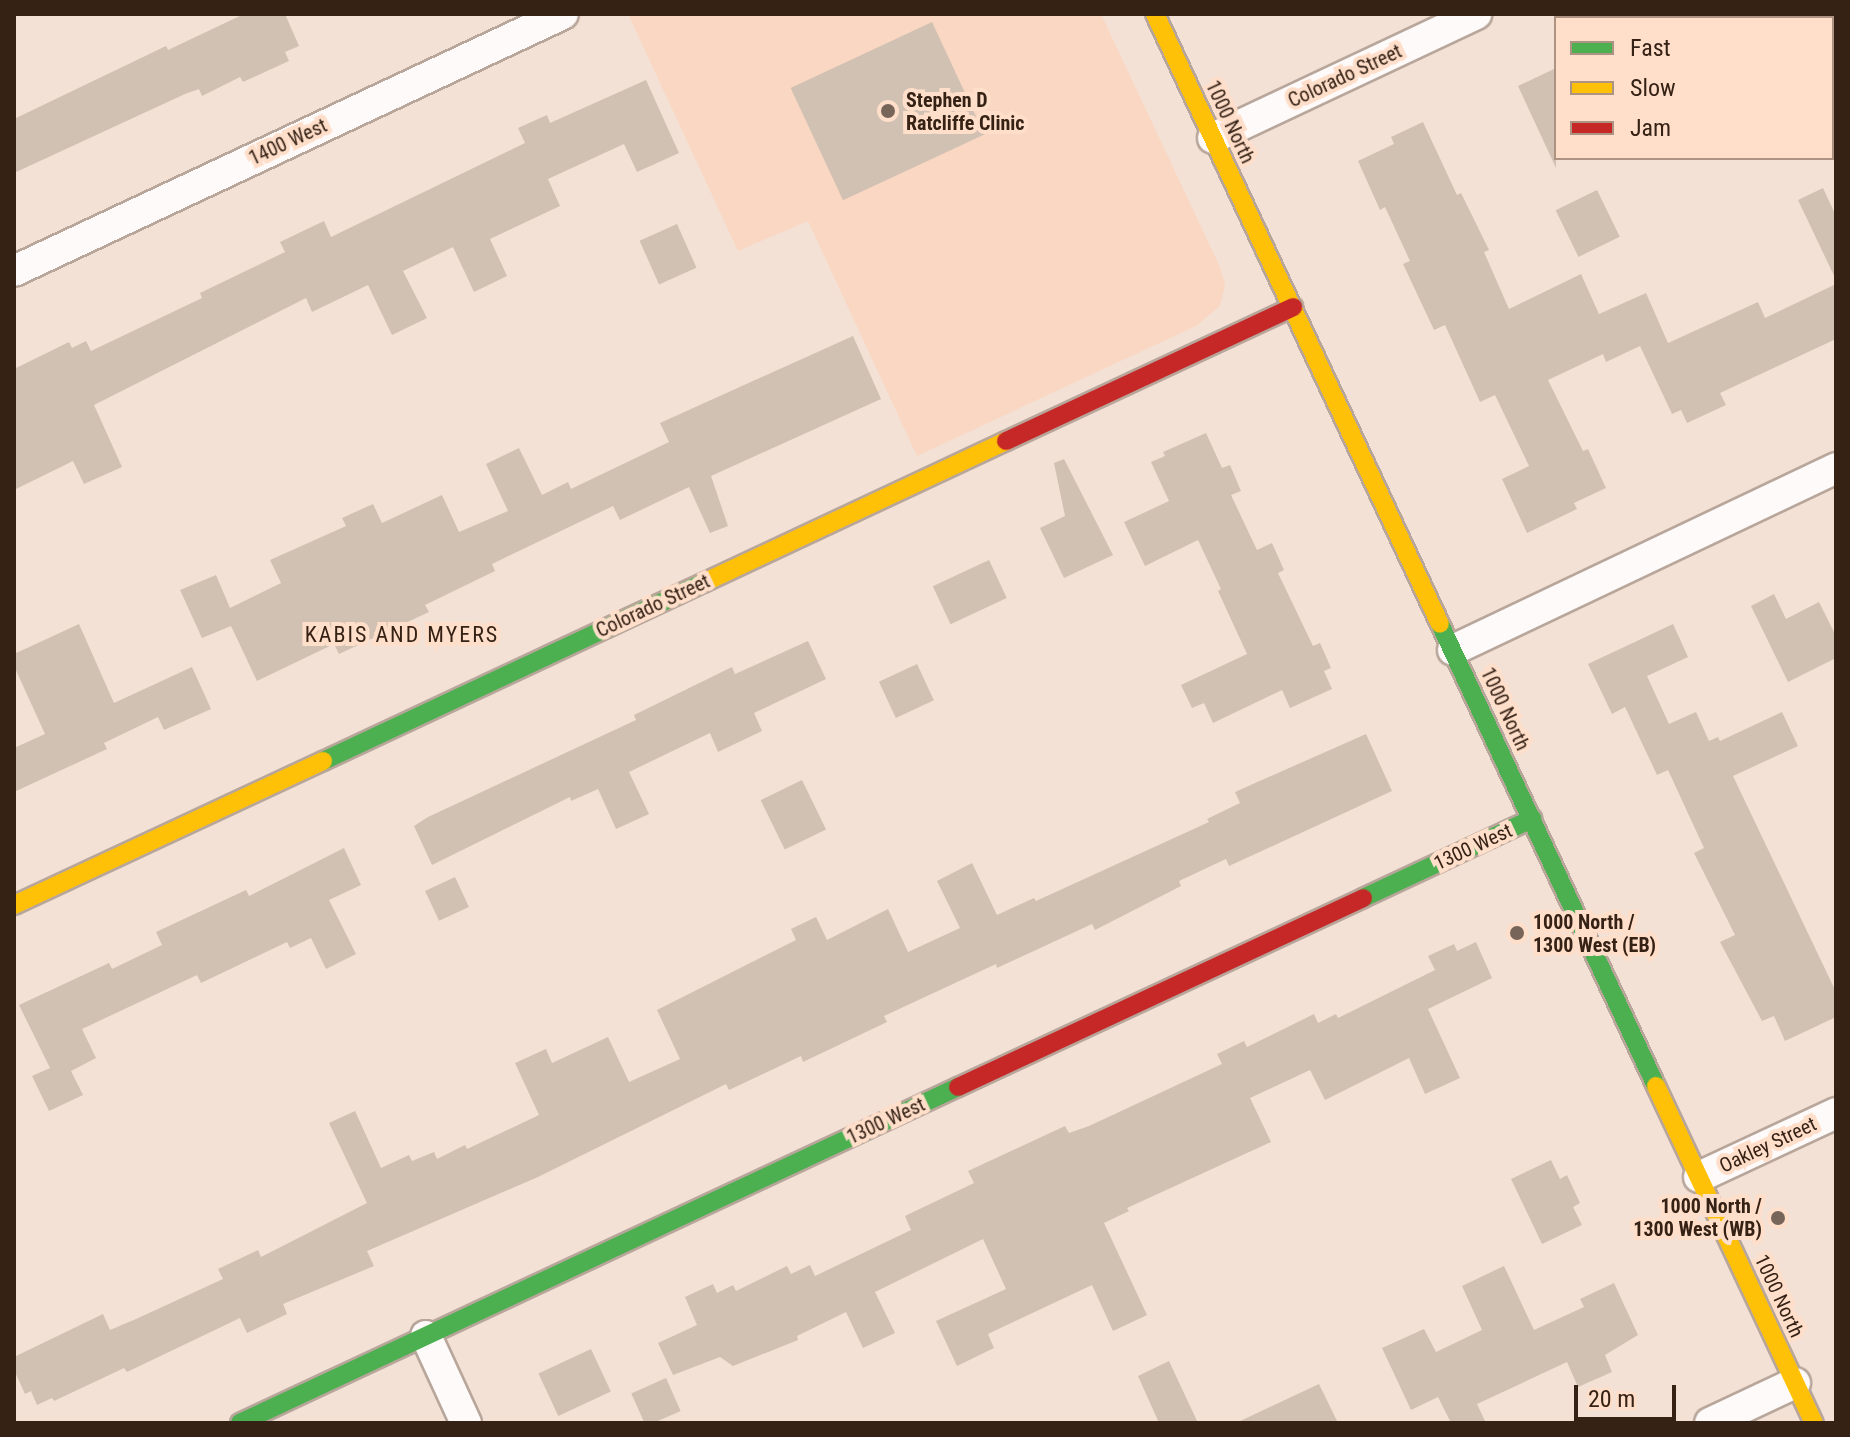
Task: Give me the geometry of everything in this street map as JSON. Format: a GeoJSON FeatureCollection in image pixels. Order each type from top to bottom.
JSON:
{"type":"FeatureCollection","features":[{"type":"Feature","properties":{"kind":"street","name":"1400 West"},"geometry":{"type":"LineString","coordinates":[[14,271],[563,14]]}},
{"type":"Feature","properties":{"kind":"street","name":"1000 North"},"geometry":{"type":"LineString","coordinates":[[1155,14],[1814,1423]]}},
{"type":"Feature","properties":{"kind":"street","name":"Colorado Street"},"geometry":{"type":"LineString","coordinates":[[1213,138],[1476,14]]}},
{"type":"Feature","properties":{"kind":"street","name":"Colorado Street"},"geometry":{"type":"LineString","coordinates":[[14,905],[1293,307]]}},
{"type":"Feature","properties":{"kind":"street"},"geometry":{"type":"LineString","coordinates":[[1453,650],[1836,468]]}},
{"type":"Feature","properties":{"kind":"street","name":"1300 West"},"geometry":{"type":"LineString","coordinates":[[240,1423],[1532,819]]}},
{"type":"Feature","properties":{"kind":"street","name":"Oakley Street"},"geometry":{"type":"LineString","coordinates":[[1699,1177],[1836,1113]]}},
{"type":"Feature","properties":{"kind":"street"},"geometry":{"type":"LineString","coordinates":[[426,1336],[466,1423]]}},
{"type":"Feature","properties":{"kind":"street"},"geometry":{"type":"LineString","coordinates":[[1710,1423],[1795,1383]]}},
{"type":"Feature","properties":{"kind":"shaded area"},"geometry":{"type":"Polygon","coordinates":[[[628,14],[1101,14],[1220,267],[1225,285],[1220,306],[1196,326],[917,456],[808,221],[738,251],[628,14]]]}},
{"type":"Feature","properties":{"kind":"building"},"geometry":{"type":"Polygon","coordinates":[[[244,14],[285,14],[299,46],[285,52],[289,61],[243,82],[240,77],[202,96],[199,89],[185,94],[14,173],[14,119],[166,46],[168,50],[244,14]]]}},
{"type":"Feature","properties":{"kind":"building","name":"Stephen D Ratcliffe Clinic"},"geometry":{"type":"Polygon","coordinates":[[[932,22],[984,134],[843,200],[791,88],[932,22]]]}},
{"type":"Feature","properties":{"kind":"building"},"geometry":{"type":"Polygon","coordinates":[[[1554,69],[1556,168],[1518,86],[1554,69]]]}},
{"type":"Feature","properties":{"kind":"building"},"geometry":{"type":"Polygon","coordinates":[[[646,80],[679,153],[637,172],[624,144],[548,179],[560,206],[490,239],[507,276],[474,292],[453,247],[403,271],[427,318],[392,335],[368,285],[312,312],[306,298],[94,405],[122,467],[84,484],[73,461],[14,490],[14,369],[69,342],[72,348],[86,341],[91,351],[202,298],[200,293],[285,252],[280,242],[324,221],[331,237],[525,143],[518,128],[547,115],[550,123],[646,80]]]}},
{"type":"Feature","properties":{"kind":"building"},"geometry":{"type":"Polygon","coordinates":[[[1423,122],[1457,195],[1461,193],[1489,250],[1484,252],[1509,309],[1581,274],[1599,314],[1646,293],[1668,343],[1758,302],[1765,318],[1836,284],[1836,339],[1720,393],[1726,405],[1687,423],[1681,410],[1672,414],[1640,346],[1606,362],[1603,354],[1548,380],[1583,451],[1588,449],[1606,488],[1574,503],[1577,509],[1527,533],[1502,479],[1529,466],[1495,395],[1480,402],[1445,325],[1434,330],[1403,264],[1410,261],[1385,207],[1380,210],[1358,161],[1394,144],[1391,137],[1423,122]]]}},
{"type":"Feature","properties":{"kind":"building"},"geometry":{"type":"Polygon","coordinates":[[[1823,188],[1836,216],[1836,280],[1798,200],[1823,188]]]}},
{"type":"Feature","properties":{"kind":"building"},"geometry":{"type":"Polygon","coordinates":[[[1597,190],[1620,237],[1578,257],[1556,210],[1597,190]]]}},
{"type":"Feature","properties":{"kind":"building"},"geometry":{"type":"Polygon","coordinates":[[[677,224],[697,268],[659,285],[640,241],[677,224]]]}},
{"type":"Feature","properties":{"kind":"building"},"geometry":{"type":"Polygon","coordinates":[[[853,336],[881,399],[711,476],[728,526],[710,533],[689,487],[620,520],[613,506],[492,564],[495,571],[425,605],[429,612],[339,654],[334,644],[257,681],[231,626],[202,638],[180,590],[216,575],[230,608],[281,583],[270,560],[346,526],[342,518],[373,504],[382,523],[442,495],[459,532],[508,511],[486,464],[519,448],[542,495],[568,482],[571,489],[669,442],[660,423],[853,336]]]}},
{"type":"Feature","properties":{"kind":"building"},"geometry":{"type":"Polygon","coordinates":[[[1206,433],[1222,468],[1230,465],[1241,491],[1231,495],[1257,550],[1272,543],[1284,570],[1278,573],[1313,646],[1320,643],[1331,668],[1324,671],[1332,689],[1290,708],[1282,690],[1213,723],[1204,703],[1192,708],[1181,685],[1247,654],[1218,591],[1221,589],[1198,540],[1145,566],[1124,522],[1169,501],[1151,462],[1165,456],[1163,452],[1206,433]]]}},
{"type":"Feature","properties":{"kind":"building"},"geometry":{"type":"Polygon","coordinates":[[[1064,459],[1113,555],[1064,578],[1040,528],[1065,516],[1054,463],[1064,459]]]}},
{"type":"Feature","properties":{"kind":"building"},"geometry":{"type":"Polygon","coordinates":[[[989,560],[1007,598],[951,624],[933,586],[989,560]]]}},
{"type":"Feature","properties":{"kind":"building"},"geometry":{"type":"Polygon","coordinates":[[[1774,594],[1786,619],[1819,602],[1836,636],[1836,658],[1788,682],[1751,606],[1774,594]]]}},
{"type":"Feature","properties":{"kind":"building"},"geometry":{"type":"Polygon","coordinates":[[[79,624],[114,703],[192,667],[211,709],[164,730],[158,717],[104,743],[107,749],[14,792],[14,748],[45,734],[14,666],[14,654],[79,624]]]}},
{"type":"Feature","properties":{"kind":"building"},"geometry":{"type":"Polygon","coordinates":[[[1673,624],[1688,657],[1647,676],[1669,724],[1696,712],[1709,741],[1718,737],[1720,741],[1782,712],[1798,746],[1733,776],[1836,992],[1836,1017],[1785,1041],[1774,1016],[1762,1021],[1720,942],[1735,935],[1694,853],[1704,848],[1668,770],[1657,775],[1625,707],[1612,714],[1588,664],[1673,624]]]}},
{"type":"Feature","properties":{"kind":"building"},"geometry":{"type":"Polygon","coordinates":[[[808,641],[826,679],[754,713],[762,731],[718,752],[710,733],[629,772],[649,814],[616,829],[598,789],[571,801],[570,797],[432,865],[414,826],[428,817],[636,720],[634,715],[732,667],[735,674],[808,641]]]}},
{"type":"Feature","properties":{"kind":"building"},"geometry":{"type":"Polygon","coordinates":[[[917,664],[934,700],[896,718],[879,682],[917,664]]]}},
{"type":"Feature","properties":{"kind":"building"},"geometry":{"type":"Polygon","coordinates":[[[1366,734],[1392,791],[1229,866],[1226,859],[1179,881],[1181,886],[1095,930],[1092,924],[997,968],[996,964],[884,1016],[887,1022],[803,1062],[801,1056],[729,1090],[726,1084],[538,1177],[367,1251],[374,1266],[283,1304],[287,1314],[247,1333],[240,1318],[127,1372],[124,1368],[54,1401],[52,1398],[37,1405],[31,1391],[25,1394],[14,1370],[14,1357],[103,1314],[110,1330],[136,1319],[223,1279],[218,1269],[258,1250],[261,1257],[367,1203],[329,1123],[355,1111],[381,1168],[409,1155],[412,1161],[434,1152],[437,1159],[465,1145],[467,1149],[539,1115],[515,1063],[546,1049],[552,1063],[608,1037],[629,1082],[680,1059],[657,1010],[796,940],[791,929],[816,917],[827,940],[888,909],[908,952],[960,928],[937,881],[972,863],[997,915],[1034,898],[1036,901],[1209,822],[1207,819],[1240,803],[1235,792],[1366,734]]]}},
{"type":"Feature","properties":{"kind":"building"},"geometry":{"type":"Polygon","coordinates":[[[802,780],[826,829],[785,850],[761,800],[802,780]]]}},
{"type":"Feature","properties":{"kind":"building"},"geometry":{"type":"Polygon","coordinates":[[[344,848],[361,885],[329,900],[356,954],[326,969],[311,938],[290,948],[287,942],[201,983],[197,975],[82,1029],[96,1058],[71,1071],[83,1095],[49,1111],[32,1076],[50,1068],[19,1005],[109,963],[112,969],[162,945],[156,932],[246,890],[249,896],[344,848]]]}},
{"type":"Feature","properties":{"kind":"building"},"geometry":{"type":"Polygon","coordinates":[[[455,877],[469,907],[439,921],[425,891],[455,877]]]}},
{"type":"Feature","properties":{"kind":"building"},"geometry":{"type":"Polygon","coordinates":[[[1476,942],[1492,978],[1428,1009],[1460,1078],[1425,1094],[1409,1058],[1325,1100],[1310,1070],[1250,1098],[1271,1142],[1127,1208],[1129,1211],[1104,1223],[1147,1315],[1113,1331],[1092,1285],[988,1334],[994,1348],[957,1366],[936,1321],[1006,1289],[983,1239],[875,1292],[895,1333],[863,1348],[846,1312],[797,1336],[798,1340],[733,1366],[720,1357],[673,1375],[658,1343],[697,1325],[685,1297],[713,1284],[717,1293],[733,1285],[736,1291],[787,1266],[791,1274],[810,1265],[815,1276],[911,1230],[905,1216],[974,1183],[968,1171],[1065,1126],[1069,1133],[1089,1126],[1222,1064],[1217,1054],[1244,1041],[1247,1047],[1314,1014],[1318,1023],[1336,1014],[1338,1018],[1435,970],[1428,956],[1454,944],[1457,951],[1476,942]]]}},
{"type":"Feature","properties":{"kind":"building"},"geometry":{"type":"Polygon","coordinates":[[[1551,1160],[1560,1179],[1567,1175],[1580,1203],[1573,1207],[1582,1225],[1542,1244],[1511,1179],[1551,1160]]]}},
{"type":"Feature","properties":{"kind":"building"},"geometry":{"type":"Polygon","coordinates":[[[1504,1266],[1534,1330],[1584,1307],[1580,1299],[1614,1283],[1638,1335],[1605,1355],[1612,1372],[1578,1387],[1567,1362],[1477,1404],[1486,1423],[1451,1423],[1438,1397],[1411,1410],[1382,1348],[1424,1329],[1436,1352],[1482,1330],[1462,1286],[1504,1266]]]}},
{"type":"Feature","properties":{"kind":"building"},"geometry":{"type":"Polygon","coordinates":[[[591,1349],[611,1392],[558,1416],[538,1374],[591,1349]]]}},
{"type":"Feature","properties":{"kind":"building"},"geometry":{"type":"Polygon","coordinates":[[[1169,1361],[1198,1423],[1159,1423],[1138,1376],[1169,1361]]]}},
{"type":"Feature","properties":{"kind":"building"},"geometry":{"type":"Polygon","coordinates":[[[666,1378],[681,1411],[653,1423],[644,1423],[631,1393],[666,1378]]]}},
{"type":"Feature","properties":{"kind":"building"},"geometry":{"type":"Polygon","coordinates":[[[1319,1384],[1338,1423],[1236,1423],[1319,1384]]]}},
{"type":"Feature","properties":{"kind":"traffic: fast"},"geometry":{"type":"LineString","coordinates":[[323,761],[705,582]]}},
{"type":"Feature","properties":{"kind":"traffic: fast"},"geometry":{"type":"LineString","coordinates":[[1440,624],[1656,1086]]}},
{"type":"Feature","properties":{"kind":"traffic: fast"},"geometry":{"type":"LineString","coordinates":[[1363,898],[1532,819]]}},
{"type":"Feature","properties":{"kind":"traffic: fast"},"geometry":{"type":"LineString","coordinates":[[240,1423],[958,1087]]}},
{"type":"Feature","properties":{"kind":"traffic: slow"},"geometry":{"type":"LineString","coordinates":[[1155,14],[1440,624]]}},
{"type":"Feature","properties":{"kind":"traffic: slow"},"geometry":{"type":"LineString","coordinates":[[705,582],[1006,441]]}},
{"type":"Feature","properties":{"kind":"traffic: slow"},"geometry":{"type":"LineString","coordinates":[[14,905],[323,761]]}},
{"type":"Feature","properties":{"kind":"traffic: slow"},"geometry":{"type":"LineString","coordinates":[[1656,1086],[1814,1423]]}},
{"type":"Feature","properties":{"kind":"traffic: jam"},"geometry":{"type":"LineString","coordinates":[[1006,441],[1293,307]]}},
{"type":"Feature","properties":{"kind":"traffic: jam"},"geometry":{"type":"LineString","coordinates":[[958,1087],[1363,898]]}},
{"type":"Feature","properties":{"kind":"place","name":"Stephen D Ratcliffe Clinic"},"geometry":{"type":"Point","coordinates":[888,111]}},
{"type":"Feature","properties":{"kind":"place","name":"1000 North / 1300 West (EB)"},"geometry":{"type":"Point","coordinates":[1517,933]}},
{"type":"Feature","properties":{"kind":"place","name":"1000 North / 1300 West (WB)"},"geometry":{"type":"Point","coordinates":[1778,1218]}},
{"type":"Feature","properties":{"kind":"district","name":"KABIS AND MYERS"},"geometry":{"type":"Point","coordinates":[402,635]}}]}
